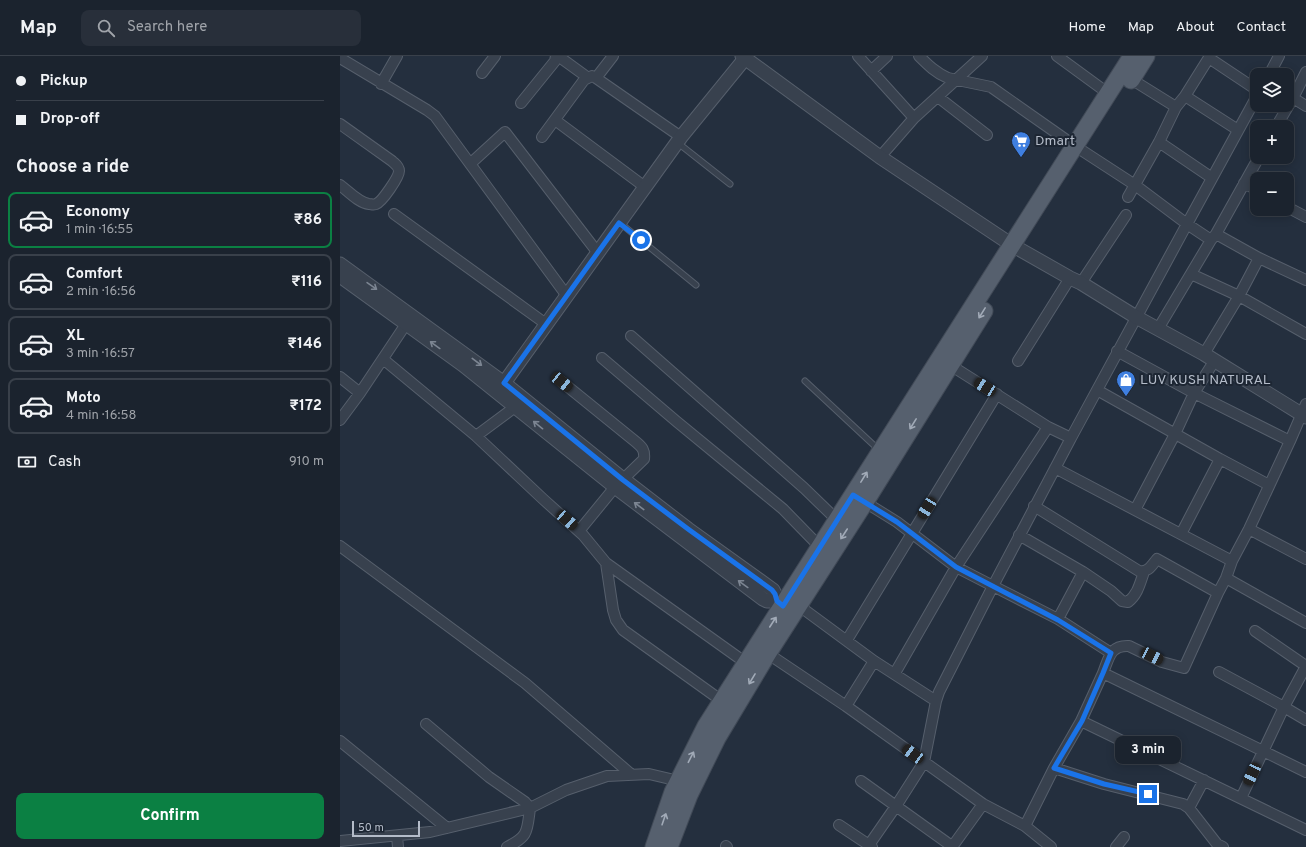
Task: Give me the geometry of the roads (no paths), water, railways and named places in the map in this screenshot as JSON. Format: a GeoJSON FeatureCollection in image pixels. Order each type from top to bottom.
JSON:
{"type":"FeatureCollection","features":[{"type":"Feature","properties":{"kind":"main road"},"geometry":{"type":"LineString","coordinates":[[788,606],[859,498],[1079,149],[1132,56]]}},
{"type":"Feature","properties":{"kind":"main road"},"geometry":{"type":"LineString","coordinates":[[1079,149],[1132,79],[1146,56]]}},
{"type":"Feature","properties":{"kind":"main road"},"geometry":{"type":"LineString","coordinates":[[654,847],[684,788],[717,738],[762,650],[820,547],[837,520],[859,498]]}},
{"type":"Feature","properties":{"kind":"main road"},"geometry":{"type":"LineString","coordinates":[[669,847],[684,788],[706,726],[746,663],[762,650]]}},
{"type":"Feature","properties":{"kind":"street"},"geometry":{"type":"LineString","coordinates":[[381,84],[397,56]]}},
{"type":"Feature","properties":{"kind":"street"},"geometry":{"type":"LineString","coordinates":[[482,73],[495,56]]}},
{"type":"Feature","properties":{"kind":"street"},"geometry":{"type":"LineString","coordinates":[[521,103],[555,61],[557,56],[592,77],[679,139]]}},
{"type":"Feature","properties":{"kind":"street"},"geometry":{"type":"LineString","coordinates":[[542,137],[584,80],[592,77],[613,56]]}},
{"type":"Feature","properties":{"kind":"street"},"geometry":{"type":"LineString","coordinates":[[858,56],[914,118]]}},
{"type":"Feature","properties":{"kind":"street"},"geometry":{"type":"LineString","coordinates":[[871,71],[887,56]]}},
{"type":"Feature","properties":{"kind":"street"},"geometry":{"type":"LineString","coordinates":[[919,56],[941,76],[991,87],[1079,149],[1135,185],[1187,224],[1306,280]]}},
{"type":"Feature","properties":{"kind":"street"},"geometry":{"type":"LineString","coordinates":[[880,157],[914,118],[982,56]]}},
{"type":"Feature","properties":{"kind":"street"},"geometry":{"type":"LineString","coordinates":[[1057,56],[1109,94]]}},
{"type":"Feature","properties":{"kind":"street"},"geometry":{"type":"LineString","coordinates":[[1273,68],[1279,56]]}},
{"type":"Feature","properties":{"kind":"street"},"geometry":{"type":"LineString","coordinates":[[501,388],[679,139],[745,57],[880,157],[1017,247],[1076,280],[1136,317],[1210,357],[1305,412],[1232,561],[1226,578],[1184,668],[1162,662],[1130,646],[1118,647],[1111,653],[1082,721],[1054,768],[1025,826]]}},
{"type":"Feature","properties":{"kind":"street"},"geometry":{"type":"LineString","coordinates":[[1128,197],[1159,142],[1176,107],[1185,96],[1210,57],[1250,85]]}},
{"type":"Feature","properties":{"kind":"street"},"geometry":{"type":"LineString","coordinates":[[340,58],[435,116],[567,296]]}},
{"type":"Feature","properties":{"kind":"street"},"geometry":{"type":"LineString","coordinates":[[1294,96],[1306,72]]}},
{"type":"Feature","properties":{"kind":"street"},"geometry":{"type":"LineString","coordinates":[[1132,79],[1176,107]]}},
{"type":"Feature","properties":{"kind":"street"},"geometry":{"type":"LineString","coordinates":[[1185,96],[1238,130]]}},
{"type":"Feature","properties":{"kind":"street"},"geometry":{"type":"LineString","coordinates":[[938,97],[987,136]]}},
{"type":"Feature","properties":{"kind":"street"},"geometry":{"type":"LineString","coordinates":[[1294,99],[1306,106]]}},
{"type":"Feature","properties":{"kind":"street"},"geometry":{"type":"LineString","coordinates":[[839,825],[870,846],[924,762],[936,701],[993,586],[1117,351],[1250,109]]}},
{"type":"Feature","properties":{"kind":"street"},"geometry":{"type":"LineString","coordinates":[[555,120],[645,187]]}},
{"type":"Feature","properties":{"kind":"street"},"geometry":{"type":"LineString","coordinates":[[340,124],[392,161],[398,166],[399,172],[398,177],[381,201],[376,204],[363,202],[340,186]]}},
{"type":"Feature","properties":{"kind":"street"},"geometry":{"type":"LineString","coordinates":[[470,164],[505,132],[598,253]]}},
{"type":"Feature","properties":{"kind":"street"},"geometry":{"type":"LineString","coordinates":[[1159,142],[1212,178]]}},
{"type":"Feature","properties":{"kind":"street"},"geometry":{"type":"LineString","coordinates":[[1158,329],[1214,237],[1255,164]]}},
{"type":"Feature","properties":{"kind":"street"},"geometry":{"type":"LineString","coordinates":[[1244,183],[1250,186]]}},
{"type":"Feature","properties":{"kind":"street"},"geometry":{"type":"LineString","coordinates":[[1294,211],[1306,217]]}},
{"type":"Feature","properties":{"kind":"street"},"geometry":{"type":"LineString","coordinates":[[394,214],[546,324]]}},
{"type":"Feature","properties":{"kind":"street"},"geometry":{"type":"LineString","coordinates":[[1018,361],[1076,280],[1126,214]]}},
{"type":"Feature","properties":{"kind":"street"},"geometry":{"type":"LineString","coordinates":[[1135,510],[1175,434],[1239,296],[1259,258]]}},
{"type":"Feature","properties":{"kind":"street"},"geometry":{"type":"LineString","coordinates":[[340,264],[463,365],[501,388],[763,599],[788,606],[847,640],[874,661],[895,673],[936,701]]}},
{"type":"Feature","properties":{"kind":"street"},"geometry":{"type":"LineString","coordinates":[[1191,274],[1239,296],[1306,334]]}},
{"type":"Feature","properties":{"kind":"street"},"geometry":{"type":"LineString","coordinates":[[340,276],[409,320]]}},
{"type":"Feature","properties":{"kind":"street"},"geometry":{"type":"LineString","coordinates":[[340,420],[409,320]]}},
{"type":"Feature","properties":{"kind":"street"},"geometry":{"type":"LineString","coordinates":[[630,336],[798,483],[837,520]]}},
{"type":"Feature","properties":{"kind":"street"},"geometry":{"type":"LineString","coordinates":[[1117,351],[1194,393],[1290,441]]}},
{"type":"Feature","properties":{"kind":"street"},"geometry":{"type":"LineString","coordinates":[[602,358],[783,509],[820,547]]}},
{"type":"Feature","properties":{"kind":"street"},"geometry":{"type":"LineString","coordinates":[[383,359],[476,436],[578,530],[595,548],[606,563],[746,663]]}},
{"type":"Feature","properties":{"kind":"street"},"geometry":{"type":"LineString","coordinates":[[944,362],[1048,427],[1071,438]]}},
{"type":"Feature","properties":{"kind":"street"},"geometry":{"type":"LineString","coordinates":[[340,377],[360,393]]}},
{"type":"Feature","properties":{"kind":"street"},"geometry":{"type":"LineString","coordinates":[[562,382],[642,447],[645,453],[644,459],[619,483],[578,530]]}},
{"type":"Feature","properties":{"kind":"street"},"geometry":{"type":"LineString","coordinates":[[501,388],[515,407],[619,483]]}},
{"type":"Feature","properties":{"kind":"street"},"geometry":{"type":"LineString","coordinates":[[1097,390],[1269,485]]}},
{"type":"Feature","properties":{"kind":"street"},"geometry":{"type":"LineString","coordinates":[[847,640],[997,394]]}},
{"type":"Feature","properties":{"kind":"street"},"geometry":{"type":"LineString","coordinates":[[476,436],[515,407]]}},
{"type":"Feature","properties":{"kind":"street"},"geometry":{"type":"LineString","coordinates":[[895,673],[956,567],[1048,427]]}},
{"type":"Feature","properties":{"kind":"street"},"geometry":{"type":"LineString","coordinates":[[1181,534],[1220,459]]}},
{"type":"Feature","properties":{"kind":"street"},"geometry":{"type":"LineString","coordinates":[[1055,468],[1232,561]]}},
{"type":"Feature","properties":{"kind":"street"},"geometry":{"type":"LineString","coordinates":[[859,498],[897,522],[956,567],[1058,620],[1111,653]]}},
{"type":"Feature","properties":{"kind":"street"},"geometry":{"type":"LineString","coordinates":[[1034,506],[1139,571],[1144,572]]}},
{"type":"Feature","properties":{"kind":"street"},"geometry":{"type":"LineString","coordinates":[[1249,529],[1306,560]]}},
{"type":"Feature","properties":{"kind":"street"},"geometry":{"type":"LineString","coordinates":[[1019,535],[1083,572],[1111,591],[1122,601],[1128,602],[1138,591],[1144,572],[1148,570],[1157,559],[1218,593]]}},
{"type":"Feature","properties":{"kind":"street"},"geometry":{"type":"LineString","coordinates":[[340,546],[525,683],[632,775]]}},
{"type":"Feature","properties":{"kind":"street"},"geometry":{"type":"LineString","coordinates":[[606,563],[613,610],[616,620],[624,630],[722,701]]}},
{"type":"Feature","properties":{"kind":"street"},"geometry":{"type":"LineString","coordinates":[[1058,620],[1083,572]]}},
{"type":"Feature","properties":{"kind":"street"},"geometry":{"type":"LineString","coordinates":[[1226,578],[1306,622]]}},
{"type":"Feature","properties":{"kind":"street"},"geometry":{"type":"LineString","coordinates":[[1241,798],[1284,707],[1306,666],[1255,631]]}},
{"type":"Feature","properties":{"kind":"street"},"geometry":{"type":"LineString","coordinates":[[762,650],[846,706],[983,804],[1025,826],[1049,846]]}},
{"type":"Feature","properties":{"kind":"street"},"geometry":{"type":"LineString","coordinates":[[846,706],[874,661]]}},
{"type":"Feature","properties":{"kind":"street"},"geometry":{"type":"LineString","coordinates":[[1220,672],[1306,720]]}},
{"type":"Feature","properties":{"kind":"street"},"geometry":{"type":"LineString","coordinates":[[1103,673],[1306,772]]}},
{"type":"Feature","properties":{"kind":"street"},"geometry":{"type":"LineString","coordinates":[[1082,721],[1306,830]]}},
{"type":"Feature","properties":{"kind":"street"},"geometry":{"type":"LineString","coordinates":[[426,724],[489,777],[530,808]]}},
{"type":"Feature","properties":{"kind":"street"},"geometry":{"type":"LineString","coordinates":[[340,741],[447,828]]}},
{"type":"Feature","properties":{"kind":"street"},"geometry":{"type":"LineString","coordinates":[[1054,768],[1104,784],[1177,802],[1189,808],[1217,844],[1223,847]]}},
{"type":"Feature","properties":{"kind":"street"},"geometry":{"type":"LineString","coordinates":[[340,842],[430,832],[530,808],[566,790],[607,776],[649,774],[684,788]]}},
{"type":"Feature","properties":{"kind":"street"},"geometry":{"type":"LineString","coordinates":[[1189,808],[1204,780]]}},
{"type":"Feature","properties":{"kind":"street"},"geometry":{"type":"LineString","coordinates":[[861,781],[952,847],[983,804]]}},
{"type":"Feature","properties":{"kind":"street"},"geometry":{"type":"LineString","coordinates":[[507,847],[519,841],[527,832],[530,808]]}},
{"type":"Feature","properties":{"kind":"street"},"geometry":{"type":"LineString","coordinates":[[397,836],[398,847]]}},
{"type":"Feature","properties":{"kind":"street"},"geometry":{"type":"LineString","coordinates":[[1116,847],[1124,837]]}},
{"type":"Feature","properties":{"kind":"lane"},"geometry":{"type":"LineString","coordinates":[[679,139],[730,184]]}},
{"type":"Feature","properties":{"kind":"lane"},"geometry":{"type":"LineString","coordinates":[[619,223],[696,285]]}},
{"type":"Feature","properties":{"kind":"lane"},"geometry":{"type":"LineString","coordinates":[[805,381],[885,456]]}},
{"type":"Feature","properties":{"kind":"place","name":"Dmart"},"geometry":{"type":"Point","coordinates":[1021,158]}},
{"type":"Feature","properties":{"kind":"place","name":"LUV KUSH NATURAL"},"geometry":{"type":"Point","coordinates":[1126,397]}}]}
